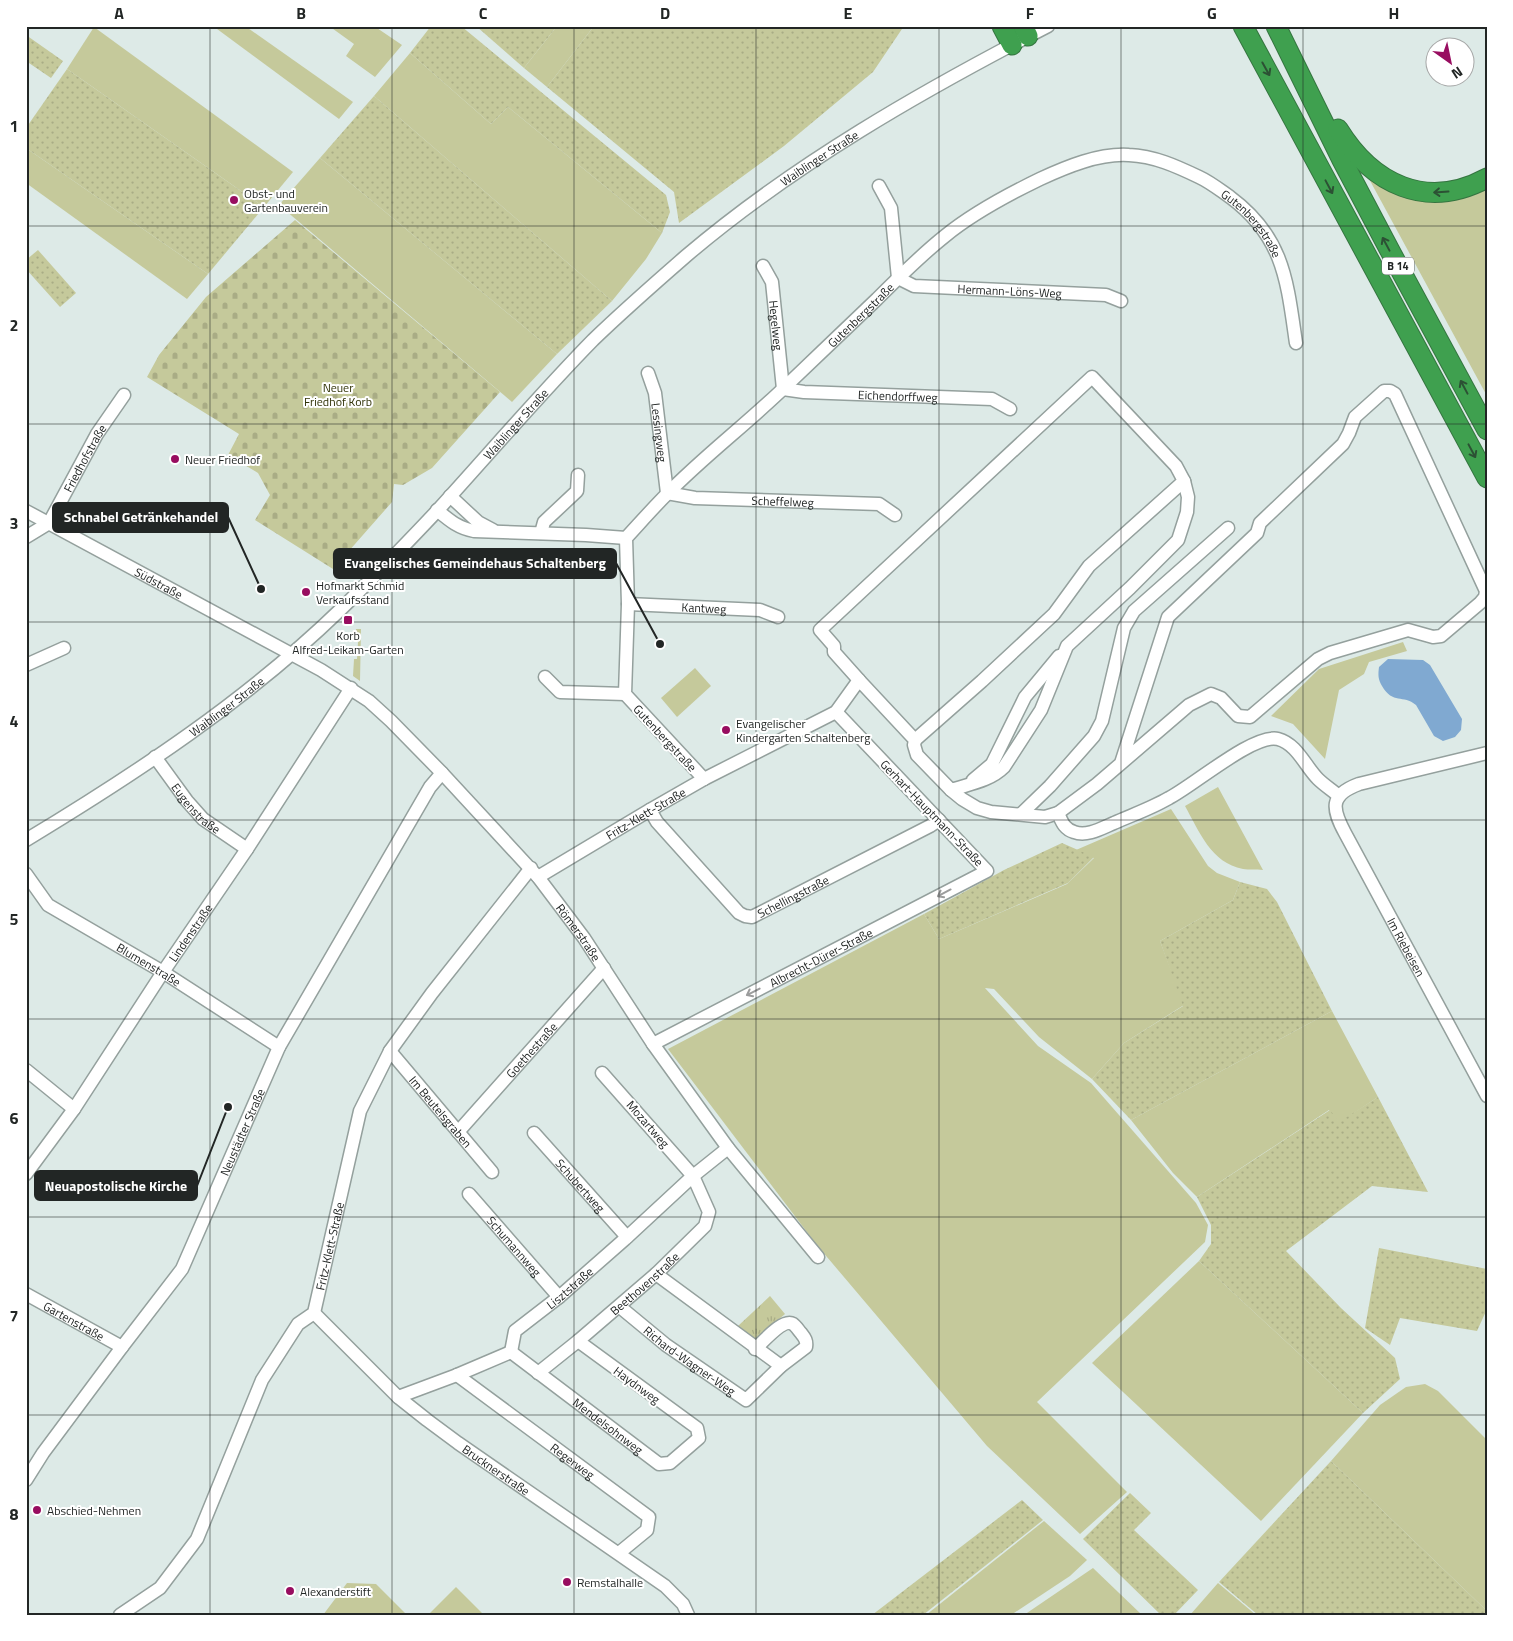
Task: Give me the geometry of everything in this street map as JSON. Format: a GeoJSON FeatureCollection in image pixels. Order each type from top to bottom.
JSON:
{"type":"FeatureCollection","features":[{"type":"Feature","properties":{"kind":"highway"},"geometry":{"type":"LineString","coordinates":[[1002,26],[1021,36]]}},
{"type":"Feature","properties":{"kind":"highway","name":"B 14"},"geometry":{"type":"LineString","coordinates":[[1243,26],[1487,478]]}},
{"type":"Feature","properties":{"kind":"highway","name":"B 14"},"geometry":{"type":"LineString","coordinates":[[1276,26],[1389,249],[1487,430]]}},
{"type":"Feature","properties":{"kind":"highway"},"geometry":{"type":"LineString","coordinates":[[1313,100],[1328,113],[1345,140],[1368,167],[1386,180],[1420,191],[1437,192],[1456,190],[1487,178]]}},
{"type":"Feature","properties":{"kind":"street","name":"Waiblinger Straße"},"geometry":{"type":"LineString","coordinates":[[26,840],[102,794],[156,757],[226,706],[292,653],[339,611],[438,510],[525,412],[594,339],[706,240],[807,166],[867,126],[1021,36],[1048,26]]}},
{"type":"Feature","properties":{"kind":"street","name":"Gutenbergstraße"},"geometry":{"type":"LineString","coordinates":[[704,779],[625,694],[628,604],[626,538],[667,493],[783,389],[898,278],[945,236],[973,216],[1058,170],[1107,157],[1127,155],[1151,158],[1180,168],[1207,181],[1243,207],[1262,228],[1278,255],[1288,289],[1296,343]]}},
{"type":"Feature","properties":{"kind":"street"},"geometry":{"type":"LineString","coordinates":[[880,186],[891,208],[898,278]]}},
{"type":"Feature","properties":{"kind":"street","name":"Hegelweg"},"geometry":{"type":"LineString","coordinates":[[763,266],[772,282],[783,389]]}},
{"type":"Feature","properties":{"kind":"street","name":"Hermann-Löns-Weg"},"geometry":{"type":"LineString","coordinates":[[898,278],[914,286],[1106,294],[1121,301]]}},
{"type":"Feature","properties":{"kind":"street","name":"Lessingweg"},"geometry":{"type":"LineString","coordinates":[[648,373],[655,393],[667,493]]}},
{"type":"Feature","properties":{"kind":"street"},"geometry":{"type":"LineString","coordinates":[[915,740],[834,652],[834,646],[820,630],[1092,377],[1176,466],[1184,481],[1188,497],[1187,512],[1178,540],[1130,588],[1067,646],[1025,697],[992,764],[981,775],[967,784]]}},
{"type":"Feature","properties":{"kind":"street","name":"Eichendorffweg"},"geometry":{"type":"LineString","coordinates":[[783,389],[804,392],[992,399],[1010,409]]}},
{"type":"Feature","properties":{"kind":"street"},"geometry":{"type":"LineString","coordinates":[[1121,763],[1168,617],[1257,533],[1260,523],[1343,444],[1355,417],[1384,391],[1390,391],[1395,394],[1486,591],[1485,598],[1441,636],[1433,637],[1408,630],[1318,659],[1250,717],[1238,716],[1222,698],[1211,694],[1189,705],[1121,763],[1096,784],[1058,813],[1046,817],[991,812],[977,808],[962,799],[917,755],[914,744],[915,740],[1054,614],[1089,566],[1184,481]]}},
{"type":"Feature","properties":{"kind":"street","name":"Friedhofstraße"},"geometry":{"type":"LineString","coordinates":[[49,523],[97,434],[124,394]]}},
{"type":"Feature","properties":{"kind":"street"},"geometry":{"type":"LineString","coordinates":[[541,533],[544,522],[577,491],[578,475]]}},
{"type":"Feature","properties":{"kind":"street","name":"Scheffelweg"},"geometry":{"type":"LineString","coordinates":[[667,493],[695,498],[879,504],[895,515]]}},
{"type":"Feature","properties":{"kind":"street"},"geometry":{"type":"LineString","coordinates":[[450,496],[478,522],[488,529],[500,532]]}},
{"type":"Feature","properties":{"kind":"street"},"geometry":{"type":"LineString","coordinates":[[438,510],[454,524],[463,529],[474,531],[626,538]]}},
{"type":"Feature","properties":{"kind":"street","name":"Südstraße"},"geometry":{"type":"LineString","coordinates":[[26,511],[292,653]]}},
{"type":"Feature","properties":{"kind":"street"},"geometry":{"type":"LineString","coordinates":[[26,537],[49,523]]}},
{"type":"Feature","properties":{"kind":"street"},"geometry":{"type":"LineString","coordinates":[[1021,814],[1050,786],[1094,736],[1102,721],[1124,628],[1134,611],[1228,528]]}},
{"type":"Feature","properties":{"kind":"street","name":"Kantweg"},"geometry":{"type":"LineString","coordinates":[[628,604],[760,610],[778,617]]}},
{"type":"Feature","properties":{"kind":"street"},"geometry":{"type":"LineString","coordinates":[[951,790],[991,777],[1004,768],[1041,710],[1067,646]]}},
{"type":"Feature","properties":{"kind":"street"},"geometry":{"type":"LineString","coordinates":[[26,665],[64,648]]}},
{"type":"Feature","properties":{"kind":"street","name":"Römerstraße"},"geometry":{"type":"LineString","coordinates":[[292,653],[351,688],[369,701],[442,773],[534,873],[584,938],[653,1044],[728,1148],[818,1257]]}},
{"type":"Feature","properties":{"kind":"street"},"geometry":{"type":"LineString","coordinates":[[545,677],[560,692],[625,694]]}},
{"type":"Feature","properties":{"kind":"street"},"geometry":{"type":"LineString","coordinates":[[836,712],[859,680]]}},
{"type":"Feature","properties":{"kind":"street","name":"Lindenstraße"},"geometry":{"type":"LineString","coordinates":[[26,1174],[74,1109],[163,972],[247,849],[351,688]]}},
{"type":"Feature","properties":{"kind":"street","name":"Fritz-Klett-Straße"},"geometry":{"type":"LineString","coordinates":[[314,1313],[360,1110],[390,1051],[432,992],[534,873],[704,779],[836,712]]}},
{"type":"Feature","properties":{"kind":"street","name":"Gerhart-Hauptmann-Straße"},"geometry":{"type":"LineString","coordinates":[[836,712],[987,871]]}},
{"type":"Feature","properties":{"kind":"street"},"geometry":{"type":"LineString","coordinates":[[1058,813],[1064,827],[1074,833],[1083,834],[1098,830],[1170,798],[1248,747],[1263,740],[1277,739],[1287,743],[1302,757],[1318,779],[1339,796],[1348,788],[1358,784],[1487,753]]}},
{"type":"Feature","properties":{"kind":"street","name":"Eugenstraße"},"geometry":{"type":"LineString","coordinates":[[156,757],[187,800],[204,819],[247,849]]}},
{"type":"Feature","properties":{"kind":"street","name":"Neustädter Straße"},"geometry":{"type":"LineString","coordinates":[[26,1480],[43,1453],[122,1346],[182,1269],[279,1047],[430,787],[442,773]]}},
{"type":"Feature","properties":{"kind":"street","name":"Im Riebeisen"},"geometry":{"type":"LineString","coordinates":[[1339,796],[1335,805],[1338,821],[1487,1096]]}},
{"type":"Feature","properties":{"kind":"street","name":"Schellingstraße"},"geometry":{"type":"LineString","coordinates":[[650,810],[657,822],[740,912],[745,916],[752,917],[939,820]]}},
{"type":"Feature","properties":{"kind":"street","name":"Albrecht-Dürer-Straße"},"geometry":{"type":"LineString","coordinates":[[653,1044],[987,871]]}},
{"type":"Feature","properties":{"kind":"street","name":"Blumenstraße"},"geometry":{"type":"LineString","coordinates":[[26,874],[48,905],[163,972],[279,1047]]}},
{"type":"Feature","properties":{"kind":"street","name":"Goethestraße"},"geometry":{"type":"LineString","coordinates":[[458,1132],[604,968]]}},
{"type":"Feature","properties":{"kind":"street","name":"Im Beutelsgraben"},"geometry":{"type":"LineString","coordinates":[[390,1051],[492,1172]]}},
{"type":"Feature","properties":{"kind":"street"},"geometry":{"type":"LineString","coordinates":[[26,1070],[74,1109]]}},
{"type":"Feature","properties":{"kind":"street","name":"Mozartweg"},"geometry":{"type":"LineString","coordinates":[[602,1073],[693,1176]]}},
{"type":"Feature","properties":{"kind":"street","name":"Schubertweg"},"geometry":{"type":"LineString","coordinates":[[534,1132],[627,1237]]}},
{"type":"Feature","properties":{"kind":"street","name":"Lisztstraße"},"geometry":{"type":"LineString","coordinates":[[511,1352],[515,1331],[559,1296],[693,1176],[728,1148]]}},
{"type":"Feature","properties":{"kind":"street","name":"Beethovenstraße"},"geometry":{"type":"LineString","coordinates":[[538,1373],[620,1306],[656,1274],[704,1226],[709,1212],[693,1176]]}},
{"type":"Feature","properties":{"kind":"street","name":"Schumannweg"},"geometry":{"type":"LineString","coordinates":[[469,1194],[559,1296]]}},
{"type":"Feature","properties":{"kind":"street"},"geometry":{"type":"LineString","coordinates":[[656,1274],[755,1349],[781,1366],[806,1347],[806,1339],[794,1324],[787,1323],[780,1326],[755,1349]]}},
{"type":"Feature","properties":{"kind":"street","name":"Gartenstraße"},"geometry":{"type":"LineString","coordinates":[[26,1294],[122,1346]]}},
{"type":"Feature","properties":{"kind":"street","name":"Richard-Wagner-Weg"},"geometry":{"type":"LineString","coordinates":[[620,1306],[666,1345],[746,1400],[781,1366]]}},
{"type":"Feature","properties":{"kind":"street"},"geometry":{"type":"LineString","coordinates":[[120,1615],[160,1588],[197,1538],[262,1380],[298,1324],[314,1313]]}},
{"type":"Feature","properties":{"kind":"street","name":"Brucknerstraße"},"geometry":{"type":"LineString","coordinates":[[314,1313],[398,1397],[458,1443],[620,1553],[665,1586],[683,1604],[688,1615]]}},
{"type":"Feature","properties":{"kind":"street","name":"Haydnweg"},"geometry":{"type":"LineString","coordinates":[[578,1342],[697,1428]]}},
{"type":"Feature","properties":{"kind":"street"},"geometry":{"type":"LineString","coordinates":[[398,1397],[511,1352]]}},
{"type":"Feature","properties":{"kind":"street","name":"Mendelsohnweg"},"geometry":{"type":"LineString","coordinates":[[511,1352],[659,1464],[670,1463],[698,1438],[697,1428]]}},
{"type":"Feature","properties":{"kind":"street","name":"Regerweg"},"geometry":{"type":"LineString","coordinates":[[457,1375],[649,1517],[647,1530],[620,1553]]}},
{"type":"Feature","properties":{"kind":"green space"},"geometry":{"type":"Polygon","coordinates":[[[213,26],[245,26],[353,102],[339,119],[213,26]]]}},
{"type":"Feature","properties":{"kind":"green space"},"geometry":{"type":"Polygon","coordinates":[[[329,26],[374,26],[402,45],[375,77],[346,56],[354,44],[329,26]]]}},
{"type":"Feature","properties":{"kind":"green space"},"geometry":{"type":"Polygon","coordinates":[[[431,26],[461,26],[666,195],[670,212],[662,233],[508,107],[491,124],[410,53],[431,26]]]}},
{"type":"Feature","properties":{"kind":"green space"},"geometry":{"type":"Polygon","coordinates":[[[476,26],[557,26],[524,68],[476,26]]]}},
{"type":"Feature","properties":{"kind":"green space"},"geometry":{"type":"Polygon","coordinates":[[[557,26],[594,26],[547,87],[524,68],[557,26]]]}},
{"type":"Feature","properties":{"kind":"green space"},"geometry":{"type":"Polygon","coordinates":[[[594,26],[904,26],[873,72],[784,146],[679,223],[674,192],[547,87],[594,26]]]}},
{"type":"Feature","properties":{"kind":"green space"},"geometry":{"type":"Polygon","coordinates":[[[94,27],[293,172],[264,207],[67,69],[94,27]]]}},
{"type":"Feature","properties":{"kind":"green space"},"geometry":{"type":"Polygon","coordinates":[[[26,35],[63,61],[51,78],[26,61],[26,35]]]}},
{"type":"Feature","properties":{"kind":"green space"},"geometry":{"type":"Polygon","coordinates":[[[410,53],[491,124],[508,107],[662,233],[646,259],[612,301],[374,96],[410,53]]]}},
{"type":"Feature","properties":{"kind":"green space"},"geometry":{"type":"Polygon","coordinates":[[[67,69],[264,207],[208,274],[26,148],[26,128],[67,69]]]}},
{"type":"Feature","properties":{"kind":"green space"},"geometry":{"type":"Polygon","coordinates":[[[374,96],[612,301],[557,354],[320,158],[374,96]]]}},
{"type":"Feature","properties":{"kind":"green space"},"geometry":{"type":"Polygon","coordinates":[[[26,148],[208,274],[187,299],[26,183],[26,148]]]}},
{"type":"Feature","properties":{"kind":"green space"},"geometry":{"type":"Polygon","coordinates":[[[320,158],[557,354],[512,402],[279,205],[320,158]]]}},
{"type":"Feature","properties":{"kind":"green space"},"geometry":{"type":"Polygon","coordinates":[[[1368,177],[1389,188],[1487,184],[1487,396],[1368,177]]]}},
{"type":"Feature","properties":{"kind":"green space","name":"Neuer Friedhof Korb"},"geometry":{"type":"Polygon","coordinates":[[[295,220],[500,392],[432,468],[403,485],[394,484],[392,502],[333,569],[255,520],[270,495],[258,473],[228,455],[239,434],[147,377],[159,355],[206,297],[295,220]]]}},
{"type":"Feature","properties":{"kind":"green space"},"geometry":{"type":"Polygon","coordinates":[[[38,250],[76,293],[60,307],[26,269],[26,260],[38,250]]]}},
{"type":"Feature","properties":{"kind":"green space"},"geometry":{"type":"Polygon","coordinates":[[[356,629],[361,629],[360,681],[353,676],[354,659],[357,659],[358,642],[355,641],[356,629]]]}},
{"type":"Feature","properties":{"kind":"green space"},"geometry":{"type":"Polygon","coordinates":[[[1403,642],[1407,651],[1369,662],[1364,674],[1339,690],[1325,759],[1293,724],[1271,716],[1319,669],[1403,642]]]}},
{"type":"Feature","properties":{"kind":"green space"},"geometry":{"type":"Polygon","coordinates":[[[695,668],[711,686],[677,717],[661,698],[695,668]]]}},
{"type":"Feature","properties":{"kind":"green space"},"geometry":{"type":"Polygon","coordinates":[[[1218,787],[1263,870],[1243,869],[1232,866],[1222,860],[1207,845],[1195,826],[1185,806],[1218,787]]]}},
{"type":"Feature","properties":{"kind":"green space"},"geometry":{"type":"Polygon","coordinates":[[[1171,809],[1208,866],[1217,873],[1240,882],[1233,900],[1160,941],[1184,1005],[1124,1043],[1092,1079],[1039,1037],[994,989],[985,988],[1038,1046],[1091,1083],[1196,1203],[1208,1225],[1205,1242],[1037,1402],[1127,1492],[1080,1534],[987,1446],[816,1244],[668,1049],[924,914],[939,939],[1067,884],[1094,858],[1076,850],[1171,809]]]}},
{"type":"Feature","properties":{"kind":"green space"},"geometry":{"type":"Polygon","coordinates":[[[1062,843],[1094,857],[1068,883],[939,939],[924,914],[1004,870],[1062,843]]]}},
{"type":"Feature","properties":{"kind":"green space"},"geometry":{"type":"Polygon","coordinates":[[[1240,882],[1267,889],[1277,902],[1332,1011],[1131,1120],[1092,1079],[1124,1043],[1183,1006],[1160,941],[1233,900],[1240,882]]]}},
{"type":"Feature","properties":{"kind":"green space"},"geometry":{"type":"Polygon","coordinates":[[[1332,1011],[1378,1097],[1339,1123],[1329,1110],[1197,1197],[1173,1173],[1131,1120],[1332,1011]]]}},
{"type":"Feature","properties":{"kind":"green space"},"geometry":{"type":"Polygon","coordinates":[[[1378,1097],[1428,1192],[1372,1186],[1286,1251],[1341,1308],[1395,1358],[1400,1379],[1363,1413],[1199,1261],[1211,1244],[1211,1225],[1197,1197],[1330,1110],[1339,1122],[1378,1097]]]}},
{"type":"Feature","properties":{"kind":"green space"},"geometry":{"type":"Polygon","coordinates":[[[1379,1248],[1487,1269],[1487,1309],[1477,1331],[1400,1318],[1390,1345],[1365,1328],[1379,1248]]]}},
{"type":"Feature","properties":{"kind":"green space"},"geometry":{"type":"Polygon","coordinates":[[[1199,1261],[1363,1413],[1261,1521],[1092,1363],[1199,1261]]]}},
{"type":"Feature","properties":{"kind":"green space"},"geometry":{"type":"Polygon","coordinates":[[[770,1296],[785,1314],[755,1339],[738,1326],[770,1296]]]}},
{"type":"Feature","properties":{"kind":"green space"},"geometry":{"type":"Polygon","coordinates":[[[1425,1384],[1438,1391],[1487,1440],[1487,1611],[1331,1461],[1380,1405],[1406,1387],[1425,1384]]]}},
{"type":"Feature","properties":{"kind":"green space"},"geometry":{"type":"Polygon","coordinates":[[[1331,1461],[1487,1611],[1487,1615],[1258,1615],[1219,1582],[1331,1461]]]}},
{"type":"Feature","properties":{"kind":"green space"},"geometry":{"type":"Polygon","coordinates":[[[1130,1493],[1151,1513],[1134,1530],[1198,1590],[1174,1615],[1161,1615],[1083,1539],[1130,1493]]]}},
{"type":"Feature","properties":{"kind":"green space"},"geometry":{"type":"Polygon","coordinates":[[[1022,1500],[1043,1520],[923,1615],[872,1615],[1022,1500]]]}},
{"type":"Feature","properties":{"kind":"green space"},"geometry":{"type":"Polygon","coordinates":[[[1044,1521],[1087,1560],[1070,1576],[1011,1615],[926,1615],[1044,1521]]]}},
{"type":"Feature","properties":{"kind":"green space"},"geometry":{"type":"Polygon","coordinates":[[[1093,1568],[1142,1615],[1024,1615],[1093,1568]]]}},
{"type":"Feature","properties":{"kind":"green space"},"geometry":{"type":"Polygon","coordinates":[[[347,1583],[376,1584],[407,1615],[323,1615],[347,1583]]]}},
{"type":"Feature","properties":{"kind":"green space"},"geometry":{"type":"Polygon","coordinates":[[[1218,1583],[1256,1615],[1190,1615],[1218,1583]]]}},
{"type":"Feature","properties":{"kind":"green space"},"geometry":{"type":"Polygon","coordinates":[[[456,1587],[484,1615],[428,1615],[456,1587]]]}},
{"type":"Feature","properties":{"kind":"water"},"geometry":{"type":"Polygon","coordinates":[[[1388,659],[1423,660],[1430,665],[1462,719],[1461,730],[1455,737],[1443,741],[1434,736],[1416,705],[1386,692],[1378,672],[1379,667],[1388,659]]]}},
{"type":"Feature","properties":{"kind":"place","name":"Obst- und Gartenbauverein"},"geometry":{"type":"Point","coordinates":[234,200]}},
{"type":"Feature","properties":{"kind":"place","name":"Neuer Friedhof"},"geometry":{"type":"Point","coordinates":[175,459]}},
{"type":"Feature","properties":{"kind":"place","name":"Schnabel Getränkehandel"},"geometry":{"type":"Point","coordinates":[261,589]}},
{"type":"Feature","properties":{"kind":"place","name":"Hofmarkt Schmid Verkaufsstand"},"geometry":{"type":"Point","coordinates":[306,592]}},
{"type":"Feature","properties":{"kind":"place","name":"Korb Alfred-Leikam-Garten"},"geometry":{"type":"Point","coordinates":[348,620]}},
{"type":"Feature","properties":{"kind":"place","name":"Evangelisches Gemeindehaus Schaltenberg"},"geometry":{"type":"Point","coordinates":[660,644]}},
{"type":"Feature","properties":{"kind":"place","name":"Evangelischer Kindergarten Schaltenberg"},"geometry":{"type":"Point","coordinates":[726,730]}},
{"type":"Feature","properties":{"kind":"place","name":"Neuapostolische Kirche"},"geometry":{"type":"Point","coordinates":[228,1107]}},
{"type":"Feature","properties":{"kind":"place","name":"Abschied-Nehmen"},"geometry":{"type":"Point","coordinates":[37,1510]}},
{"type":"Feature","properties":{"kind":"place","name":"Remstalhalle"},"geometry":{"type":"Point","coordinates":[567,1582]}},
{"type":"Feature","properties":{"kind":"place","name":"Alexanderstift"},"geometry":{"type":"Point","coordinates":[290,1591]}}]}
